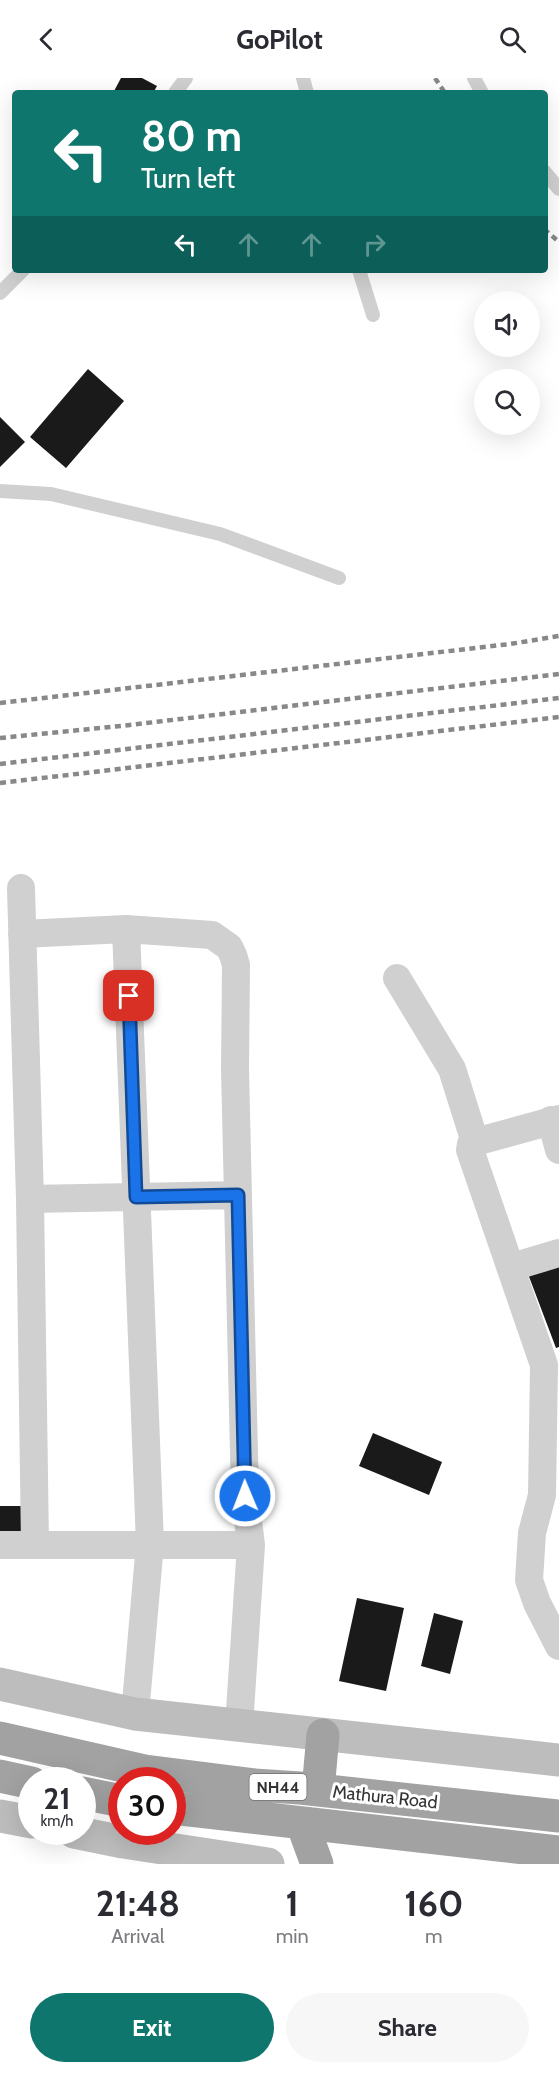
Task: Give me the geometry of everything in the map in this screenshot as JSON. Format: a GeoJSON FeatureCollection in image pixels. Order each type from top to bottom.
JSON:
{"type":"FeatureCollection","features":[{"type":"Feature","properties":{"kind":"highway"},"geometry":{"type":"LineString","coordinates":[[318,1790],[323,1735]]}},
{"type":"Feature","properties":{"kind":"highway","name":"Mathura Road"},"geometry":{"type":"LineString","coordinates":[[0,1738],[145,1771],[254,1785],[559,1816]]}},
{"type":"Feature","properties":{"kind":"highway"},"geometry":{"type":"LineString","coordinates":[[0,1776],[18,1780]]}},
{"type":"Feature","properties":{"kind":"highway","name":"Mathura Road"},"geometry":{"type":"LineString","coordinates":[[186,1810],[559,1852]]}},
{"type":"Feature","properties":{"kind":"highway"},"geometry":{"type":"LineString","coordinates":[[302,1823],[318,1864]]}},
{"type":"Feature","properties":{"kind":"main road"},"geometry":{"type":"LineString","coordinates":[[0,1684],[135,1714],[559,1760]]}},
{"type":"Feature","properties":{"kind":"main road"},"geometry":{"type":"LineString","coordinates":[[0,1816],[18,1819]]}},
{"type":"Feature","properties":{"kind":"main road"},"geometry":{"type":"LineString","coordinates":[[96,1842],[121,1853],[268,1864]]}},
{"type":"Feature","properties":{"kind":"street"},"geometry":{"type":"LineString","coordinates":[[21,888],[30,1199],[35,1545]]}},
{"type":"Feature","properties":{"kind":"street"},"geometry":{"type":"LineString","coordinates":[[22,934],[126,929],[212,935],[230,947],[236,965],[235,1069],[245,1496],[251,1545],[239,1726]]}},
{"type":"Feature","properties":{"kind":"street"},"geometry":{"type":"LineString","coordinates":[[126,929],[150,1544],[135,1714]]}},
{"type":"Feature","properties":{"kind":"street"},"geometry":{"type":"LineString","coordinates":[[397,978],[452,1069],[475,1142]]}},
{"type":"Feature","properties":{"kind":"street"},"geometry":{"type":"LineString","coordinates":[[559,1150],[555,1120],[475,1142],[471,1144],[470,1152],[512,1267],[544,1365],[542,1495],[532,1533],[529,1580],[537,1603],[559,1646]]}},
{"type":"Feature","properties":{"kind":"street"},"geometry":{"type":"LineString","coordinates":[[30,1199],[238,1195]]}},
{"type":"Feature","properties":{"kind":"street"},"geometry":{"type":"LineString","coordinates":[[512,1267],[559,1253]]}},
{"type":"Feature","properties":{"kind":"street"},"geometry":{"type":"LineString","coordinates":[[0,1545],[251,1545]]}},
{"type":"Feature","properties":{"kind":"lane"},"geometry":{"type":"LineString","coordinates":[[548,176],[559,189]]}},
{"type":"Feature","properties":{"kind":"lane"},"geometry":{"type":"LineString","coordinates":[[0,293],[20,273]]}},
{"type":"Feature","properties":{"kind":"lane"},"geometry":{"type":"LineString","coordinates":[[360,273],[373,315]]}},
{"type":"Feature","properties":{"kind":"lane"},"geometry":{"type":"LineString","coordinates":[[0,491],[51,494],[220,534],[339,578]]}},
{"type":"Feature","properties":{"kind":"building"},"geometry":{"type":"Polygon","coordinates":[[[121,78],[142,78],[157,86],[155,90],[115,90],[121,78]]]}},
{"type":"Feature","properties":{"kind":"building"},"geometry":{"type":"Polygon","coordinates":[[[88,369],[124,401],[66,468],[30,437],[88,369]]]}},
{"type":"Feature","properties":{"kind":"building"},"geometry":{"type":"Polygon","coordinates":[[[0,417],[25,442],[0,467],[0,417]]]}},
{"type":"Feature","properties":{"kind":"building"},"geometry":{"type":"Polygon","coordinates":[[[559,1262],[559,1347],[556,1348],[528,1274],[559,1262]]]}},
{"type":"Feature","properties":{"kind":"building"},"geometry":{"type":"Polygon","coordinates":[[[373,1433],[442,1462],[429,1495],[359,1466],[373,1433]]]}},
{"type":"Feature","properties":{"kind":"building"},"geometry":{"type":"Polygon","coordinates":[[[0,1506],[21,1506],[22,1531],[0,1532],[0,1506]]]}},
{"type":"Feature","properties":{"kind":"building"},"geometry":{"type":"Polygon","coordinates":[[[357,1598],[404,1608],[386,1691],[339,1681],[357,1598]]]}},
{"type":"Feature","properties":{"kind":"building"},"geometry":{"type":"Polygon","coordinates":[[[434,1613],[463,1621],[450,1674],[421,1666],[434,1613]]]}},
{"type":"Feature","properties":{"kind":"railway"},"geometry":{"type":"LineString","coordinates":[[435,78],[443,90]]}},
{"type":"Feature","properties":{"kind":"railway"},"geometry":{"type":"LineString","coordinates":[[548,232],[559,242]]}},
{"type":"Feature","properties":{"kind":"railway"},"geometry":{"type":"LineString","coordinates":[[0,703],[510,644],[559,636]]}},
{"type":"Feature","properties":{"kind":"railway"},"geometry":{"type":"LineString","coordinates":[[0,738],[130,725],[559,674]]}},
{"type":"Feature","properties":{"kind":"railway"},"geometry":{"type":"LineString","coordinates":[[0,764],[559,698]]}},
{"type":"Feature","properties":{"kind":"railway"},"geometry":{"type":"LineString","coordinates":[[0,783],[559,717]]}},
{"type":"Feature","properties":{"kind":"route"},"geometry":{"type":"LineString","coordinates":[[129,996],[136,1197],[238,1195],[245,1496]]}}]}
